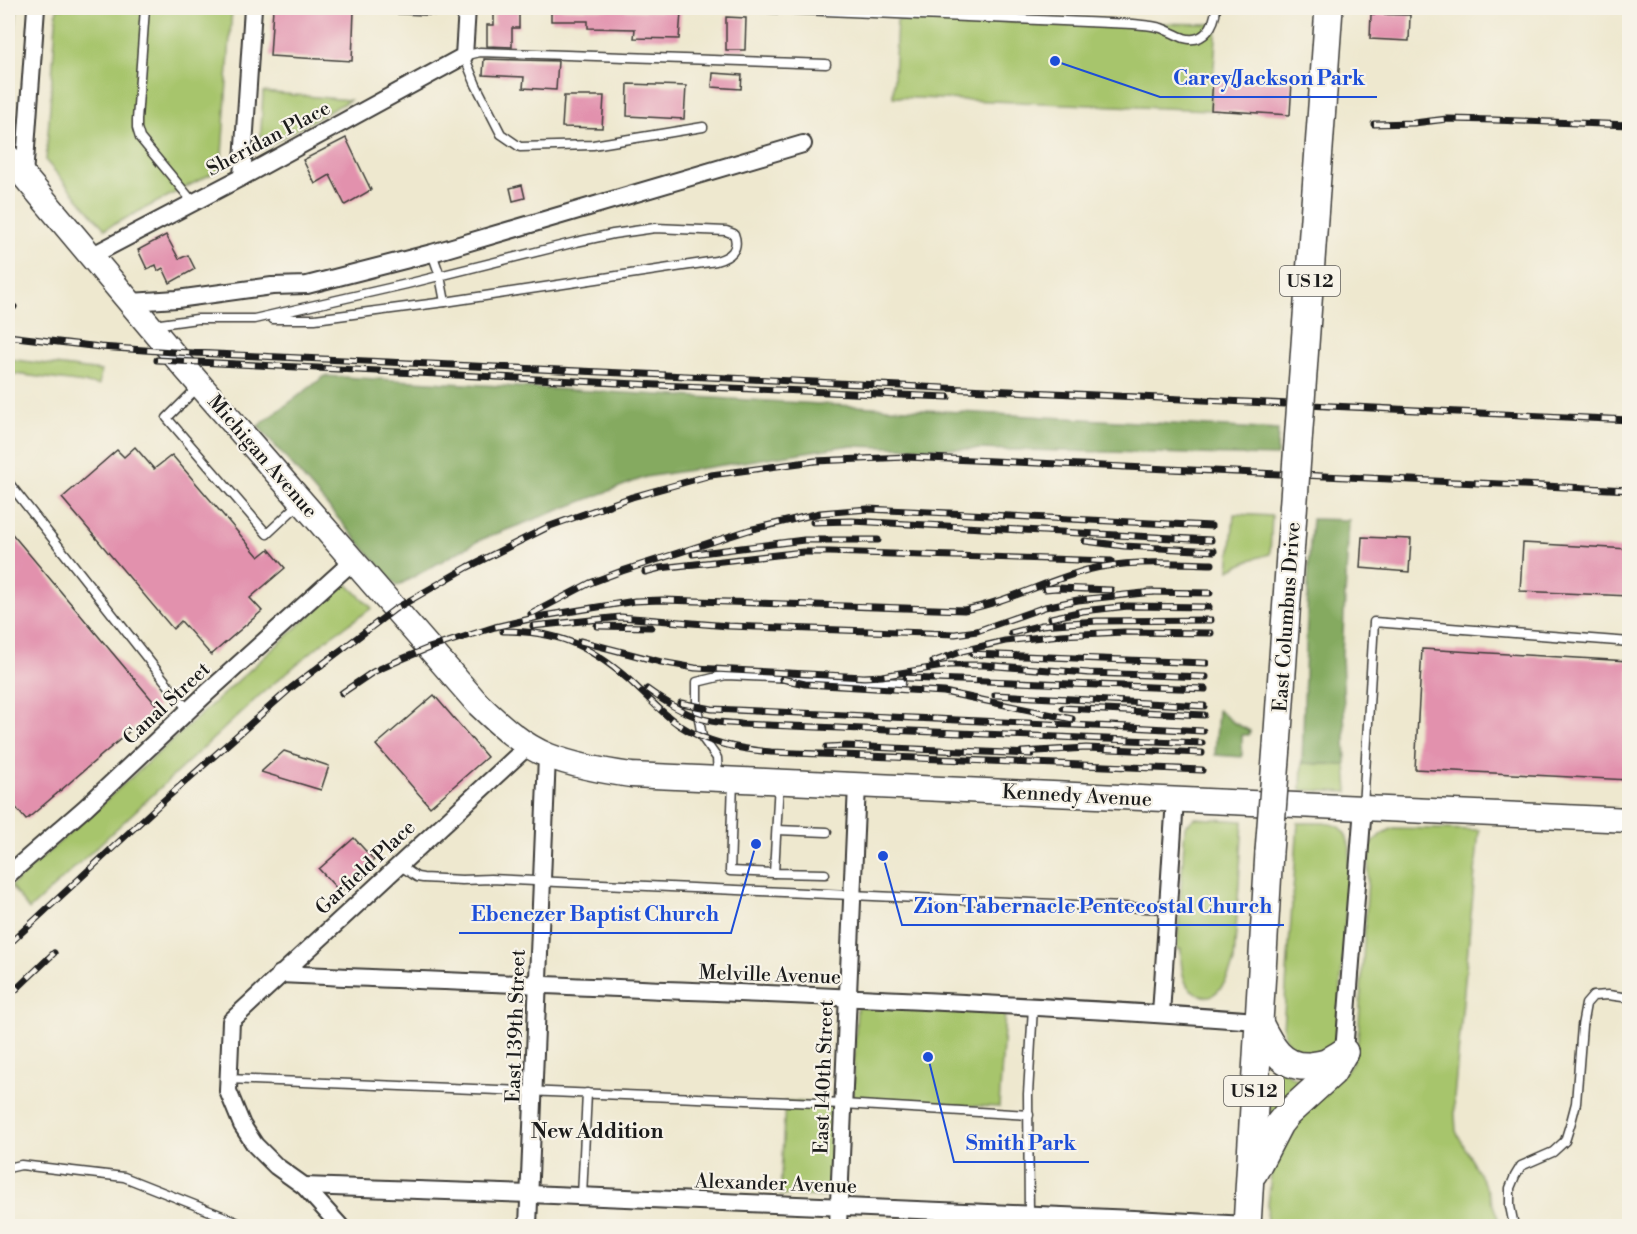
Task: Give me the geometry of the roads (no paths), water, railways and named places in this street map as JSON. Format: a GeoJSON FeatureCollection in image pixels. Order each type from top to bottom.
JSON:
{"type":"FeatureCollection","features":[{"type":"Feature","properties":{"kind":"main road","name":"East Columbus Drive"},"geometry":{"type":"LineString","coordinates":[[1247,1226],[1269,852],[1329,8]]}},
{"type":"Feature","properties":{"kind":"main road","name":"Michigan Avenue"},"geometry":{"type":"LineString","coordinates":[[8,157],[150,326],[478,704],[507,731],[538,750]]}},
{"type":"Feature","properties":{"kind":"main road","name":"Kennedy Avenue"},"geometry":{"type":"LineString","coordinates":[[538,750],[577,764],[631,775],[1629,820]]}},
{"type":"Feature","properties":{"kind":"main road"},"geometry":{"type":"LineString","coordinates":[[1258,1021],[1275,1050],[1286,1061],[1295,1065],[1326,1063],[1344,1052]]}},
{"type":"Feature","properties":{"kind":"main road"},"geometry":{"type":"LineString","coordinates":[[1249,1180],[1279,1124],[1332,1073],[1344,1052]]}},
{"type":"Feature","properties":{"kind":"street"},"geometry":{"type":"LineString","coordinates":[[24,176],[36,8]]}},
{"type":"Feature","properties":{"kind":"street"},"geometry":{"type":"LineString","coordinates":[[242,177],[252,8]]}},
{"type":"Feature","properties":{"kind":"street"},"geometry":{"type":"LineString","coordinates":[[464,56],[467,10]]}},
{"type":"Feature","properties":{"kind":"street","name":"Sheridan Place"},"geometry":{"type":"LineString","coordinates":[[91,256],[464,56]]}},
{"type":"Feature","properties":{"kind":"street"},"geometry":{"type":"LineString","coordinates":[[131,302],[177,299],[272,286],[307,285],[432,253],[803,144]]}},
{"type":"Feature","properties":{"kind":"street","name":"Canal Street"},"geometry":{"type":"LineString","coordinates":[[9,872],[86,807],[188,710],[353,561]]}},
{"type":"Feature","properties":{"kind":"street","name":"Garfield Place"},"geometry":{"type":"LineString","coordinates":[[228,1079],[231,1021],[399,865],[538,750]]}},
{"type":"Feature","properties":{"kind":"street","name":"East 139th Street"},"geometry":{"type":"LineString","coordinates":[[528,1227],[542,882],[538,750]]}},
{"type":"Feature","properties":{"kind":"street","name":"East 140th Street"},"geometry":{"type":"LineString","coordinates":[[838,1227],[858,785]]}},
{"type":"Feature","properties":{"kind":"street"},"geometry":{"type":"LineString","coordinates":[[1161,1014],[1175,799]]}},
{"type":"Feature","properties":{"kind":"street"},"geometry":{"type":"LineString","coordinates":[[1344,1052],[1363,807]]}},
{"type":"Feature","properties":{"kind":"street","name":"Melville Avenue"},"geometry":{"type":"LineString","coordinates":[[280,974],[848,998],[1258,1021]]}},
{"type":"Feature","properties":{"kind":"street"},"geometry":{"type":"LineString","coordinates":[[228,1079],[231,1100],[242,1125],[255,1145],[276,1166],[304,1186],[340,1227]]}},
{"type":"Feature","properties":{"kind":"street","name":"Alexander Avenue"},"geometry":{"type":"LineString","coordinates":[[304,1186],[1247,1226]]}},
{"type":"Feature","properties":{"kind":"lane"},"geometry":{"type":"LineString","coordinates":[[145,8],[138,132],[140,138],[193,202]]}},
{"type":"Feature","properties":{"kind":"lane"},"geometry":{"type":"LineString","coordinates":[[370,8],[467,10]]}},
{"type":"Feature","properties":{"kind":"lane"},"geometry":{"type":"LineString","coordinates":[[754,8],[889,10],[1152,26],[1191,39],[1203,36],[1210,29],[1216,8]]}},
{"type":"Feature","properties":{"kind":"lane"},"geometry":{"type":"LineString","coordinates":[[704,127],[593,146],[520,147],[501,134],[464,56],[480,52],[826,64]]}},
{"type":"Feature","properties":{"kind":"lane"},"geometry":{"type":"LineString","coordinates":[[150,326],[197,319],[254,319],[315,319],[446,302],[716,261],[734,252],[737,242],[734,234],[726,231],[655,228],[591,238],[407,285],[254,319]]}},
{"type":"Feature","properties":{"kind":"lane"},"geometry":{"type":"LineString","coordinates":[[432,253],[446,302]]}},
{"type":"Feature","properties":{"kind":"lane"},"geometry":{"type":"LineString","coordinates":[[201,385],[167,418],[267,534],[302,502]]}},
{"type":"Feature","properties":{"kind":"lane"},"geometry":{"type":"LineString","coordinates":[[8,482],[10,492],[188,710]]}},
{"type":"Feature","properties":{"kind":"lane"},"geometry":{"type":"LineString","coordinates":[[1363,807],[1374,622],[1629,642]]}},
{"type":"Feature","properties":{"kind":"lane"},"geometry":{"type":"LineString","coordinates":[[825,874],[730,871],[725,779],[717,758],[702,736],[697,707],[697,682],[726,675],[901,684]]}},
{"type":"Feature","properties":{"kind":"lane"},"geometry":{"type":"LineString","coordinates":[[774,873],[778,782]]}},
{"type":"Feature","properties":{"kind":"lane"},"geometry":{"type":"LineString","coordinates":[[777,830],[827,832]]}},
{"type":"Feature","properties":{"kind":"lane"},"geometry":{"type":"LineString","coordinates":[[399,865],[417,877],[423,878],[1168,909]]}},
{"type":"Feature","properties":{"kind":"lane"},"geometry":{"type":"LineString","coordinates":[[1514,1227],[1510,1206],[1510,1188],[1515,1176],[1521,1166],[1553,1152],[1565,1141],[1576,1103],[1586,1004],[1593,996],[1608,995],[1629,998]]}},
{"type":"Feature","properties":{"kind":"lane"},"geometry":{"type":"LineString","coordinates":[[1029,1215],[1028,1094],[1034,1007]]}},
{"type":"Feature","properties":{"kind":"lane"},"geometry":{"type":"LineString","coordinates":[[228,1079],[843,1104],[1029,1115]]}},
{"type":"Feature","properties":{"kind":"lane"},"geometry":{"type":"LineString","coordinates":[[582,1196],[587,1094]]}},
{"type":"Feature","properties":{"kind":"lane"},"geometry":{"type":"LineString","coordinates":[[8,1168],[21,1165],[124,1177],[220,1215],[236,1225]]}},
{"type":"Feature","properties":{"kind":"railway"},"geometry":{"type":"LineString","coordinates":[[1374,124],[1447,119],[1630,125]]}},
{"type":"Feature","properties":{"kind":"railway"},"geometry":{"type":"LineString","coordinates":[[8,305],[14,307]]}},
{"type":"Feature","properties":{"kind":"railway"},"geometry":{"type":"LineString","coordinates":[[8,336],[100,347],[173,352],[1630,420]]}},
{"type":"Feature","properties":{"kind":"railway"},"geometry":{"type":"LineString","coordinates":[[157,360],[948,397]]}},
{"type":"Feature","properties":{"kind":"railway"},"geometry":{"type":"LineString","coordinates":[[8,945],[161,803],[291,688],[395,609],[468,567],[550,526],[632,497],[711,475],[815,461],[907,457],[1630,490]]}},
{"type":"Feature","properties":{"kind":"railway"},"geometry":{"type":"LineString","coordinates":[[531,614],[590,583],[622,571],[749,530],[820,513],[868,509],[1211,526]]}},
{"type":"Feature","properties":{"kind":"railway"},"geometry":{"type":"LineString","coordinates":[[813,522],[852,521],[1211,540]]}},
{"type":"Feature","properties":{"kind":"railway"},"geometry":{"type":"LineString","coordinates":[[693,554],[804,540],[878,540]]}},
{"type":"Feature","properties":{"kind":"railway"},"geometry":{"type":"LineString","coordinates":[[1085,541],[1124,546],[1214,551]]}},
{"type":"Feature","properties":{"kind":"railway"},"geometry":{"type":"LineString","coordinates":[[645,572],[660,568],[803,552],[1111,561]]}},
{"type":"Feature","properties":{"kind":"railway"},"geometry":{"type":"LineString","coordinates":[[342,693],[373,672],[402,659],[495,627],[543,616],[635,601],[964,610],[996,602],[1087,570],[1102,567],[1149,563],[1212,564]]}},
{"type":"Feature","properties":{"kind":"railway"},"geometry":{"type":"LineString","coordinates":[[1045,589],[1111,590]]}},
{"type":"Feature","properties":{"kind":"railway"},"geometry":{"type":"LineString","coordinates":[[1147,592],[1210,593]]}},
{"type":"Feature","properties":{"kind":"railway"},"geometry":{"type":"LineString","coordinates":[[533,626],[621,617],[728,626],[955,634],[977,631],[1045,607],[1078,600],[1153,592]]}},
{"type":"Feature","properties":{"kind":"railway"},"geometry":{"type":"LineString","coordinates":[[1051,618],[1083,611],[1128,606],[1209,607]]}},
{"type":"Feature","properties":{"kind":"railway"},"geometry":{"type":"LineString","coordinates":[[1011,633],[1042,625],[1097,621],[1211,620]]}},
{"type":"Feature","properties":{"kind":"railway"},"geometry":{"type":"LineString","coordinates":[[597,626],[651,627]]}},
{"type":"Feature","properties":{"kind":"railway"},"geometry":{"type":"LineString","coordinates":[[503,631],[555,637],[585,648],[628,679],[679,725],[712,741],[735,747],[771,752],[1202,770]]}},
{"type":"Feature","properties":{"kind":"railway"},"geometry":{"type":"LineString","coordinates":[[933,662],[962,651],[1005,641],[1061,635],[1124,632],[1211,633]]}},
{"type":"Feature","properties":{"kind":"railway"},"geometry":{"type":"LineString","coordinates":[[580,641],[661,662],[695,668],[864,677],[949,665],[984,665],[1089,673],[1206,677]]}},
{"type":"Feature","properties":{"kind":"railway"},"geometry":{"type":"LineString","coordinates":[[972,654],[1206,663]]}},
{"type":"Feature","properties":{"kind":"railway"},"geometry":{"type":"LineString","coordinates":[[906,678],[1205,689]]}},
{"type":"Feature","properties":{"kind":"railway"},"geometry":{"type":"LineString","coordinates":[[782,679],[805,684],[944,692],[1072,719]]}},
{"type":"Feature","properties":{"kind":"railway"},"geometry":{"type":"LineString","coordinates":[[647,689],[691,715],[724,723],[1202,743]]}},
{"type":"Feature","properties":{"kind":"railway"},"geometry":{"type":"LineString","coordinates":[[995,695],[1204,706]]}},
{"type":"Feature","properties":{"kind":"railway"},"geometry":{"type":"LineString","coordinates":[[681,703],[712,709],[1117,727]]}},
{"type":"Feature","properties":{"kind":"railway"},"geometry":{"type":"LineString","coordinates":[[1063,708],[1204,715]]}},
{"type":"Feature","properties":{"kind":"railway"},"geometry":{"type":"LineString","coordinates":[[1111,726],[1203,731]]}},
{"type":"Feature","properties":{"kind":"railway"},"geometry":{"type":"LineString","coordinates":[[827,747],[1031,754]]}},
{"type":"Feature","properties":{"kind":"railway"},"geometry":{"type":"LineString","coordinates":[[1022,752],[1086,748],[1202,753]]}},
{"type":"Feature","properties":{"kind":"railway"},"geometry":{"type":"LineString","coordinates":[[8,997],[54,953]]}},
{"type":"Feature","properties":{"kind":"place","name":"Carey/Jackson Park"},"geometry":{"type":"Point","coordinates":[1055,61]}},
{"type":"Feature","properties":{"kind":"place","name":"Ebenezer Baptist Church"},"geometry":{"type":"Point","coordinates":[756,844]}},
{"type":"Feature","properties":{"kind":"place","name":"Zion Tabernacle Pentecostal Church"},"geometry":{"type":"Point","coordinates":[883,856]}},
{"type":"Feature","properties":{"kind":"place","name":"Smith Park"},"geometry":{"type":"Point","coordinates":[928,1057]}},
{"type":"Feature","properties":{"kind":"district","name":"New Addition"},"geometry":{"type":"Point","coordinates":[597,1131]}}]}
